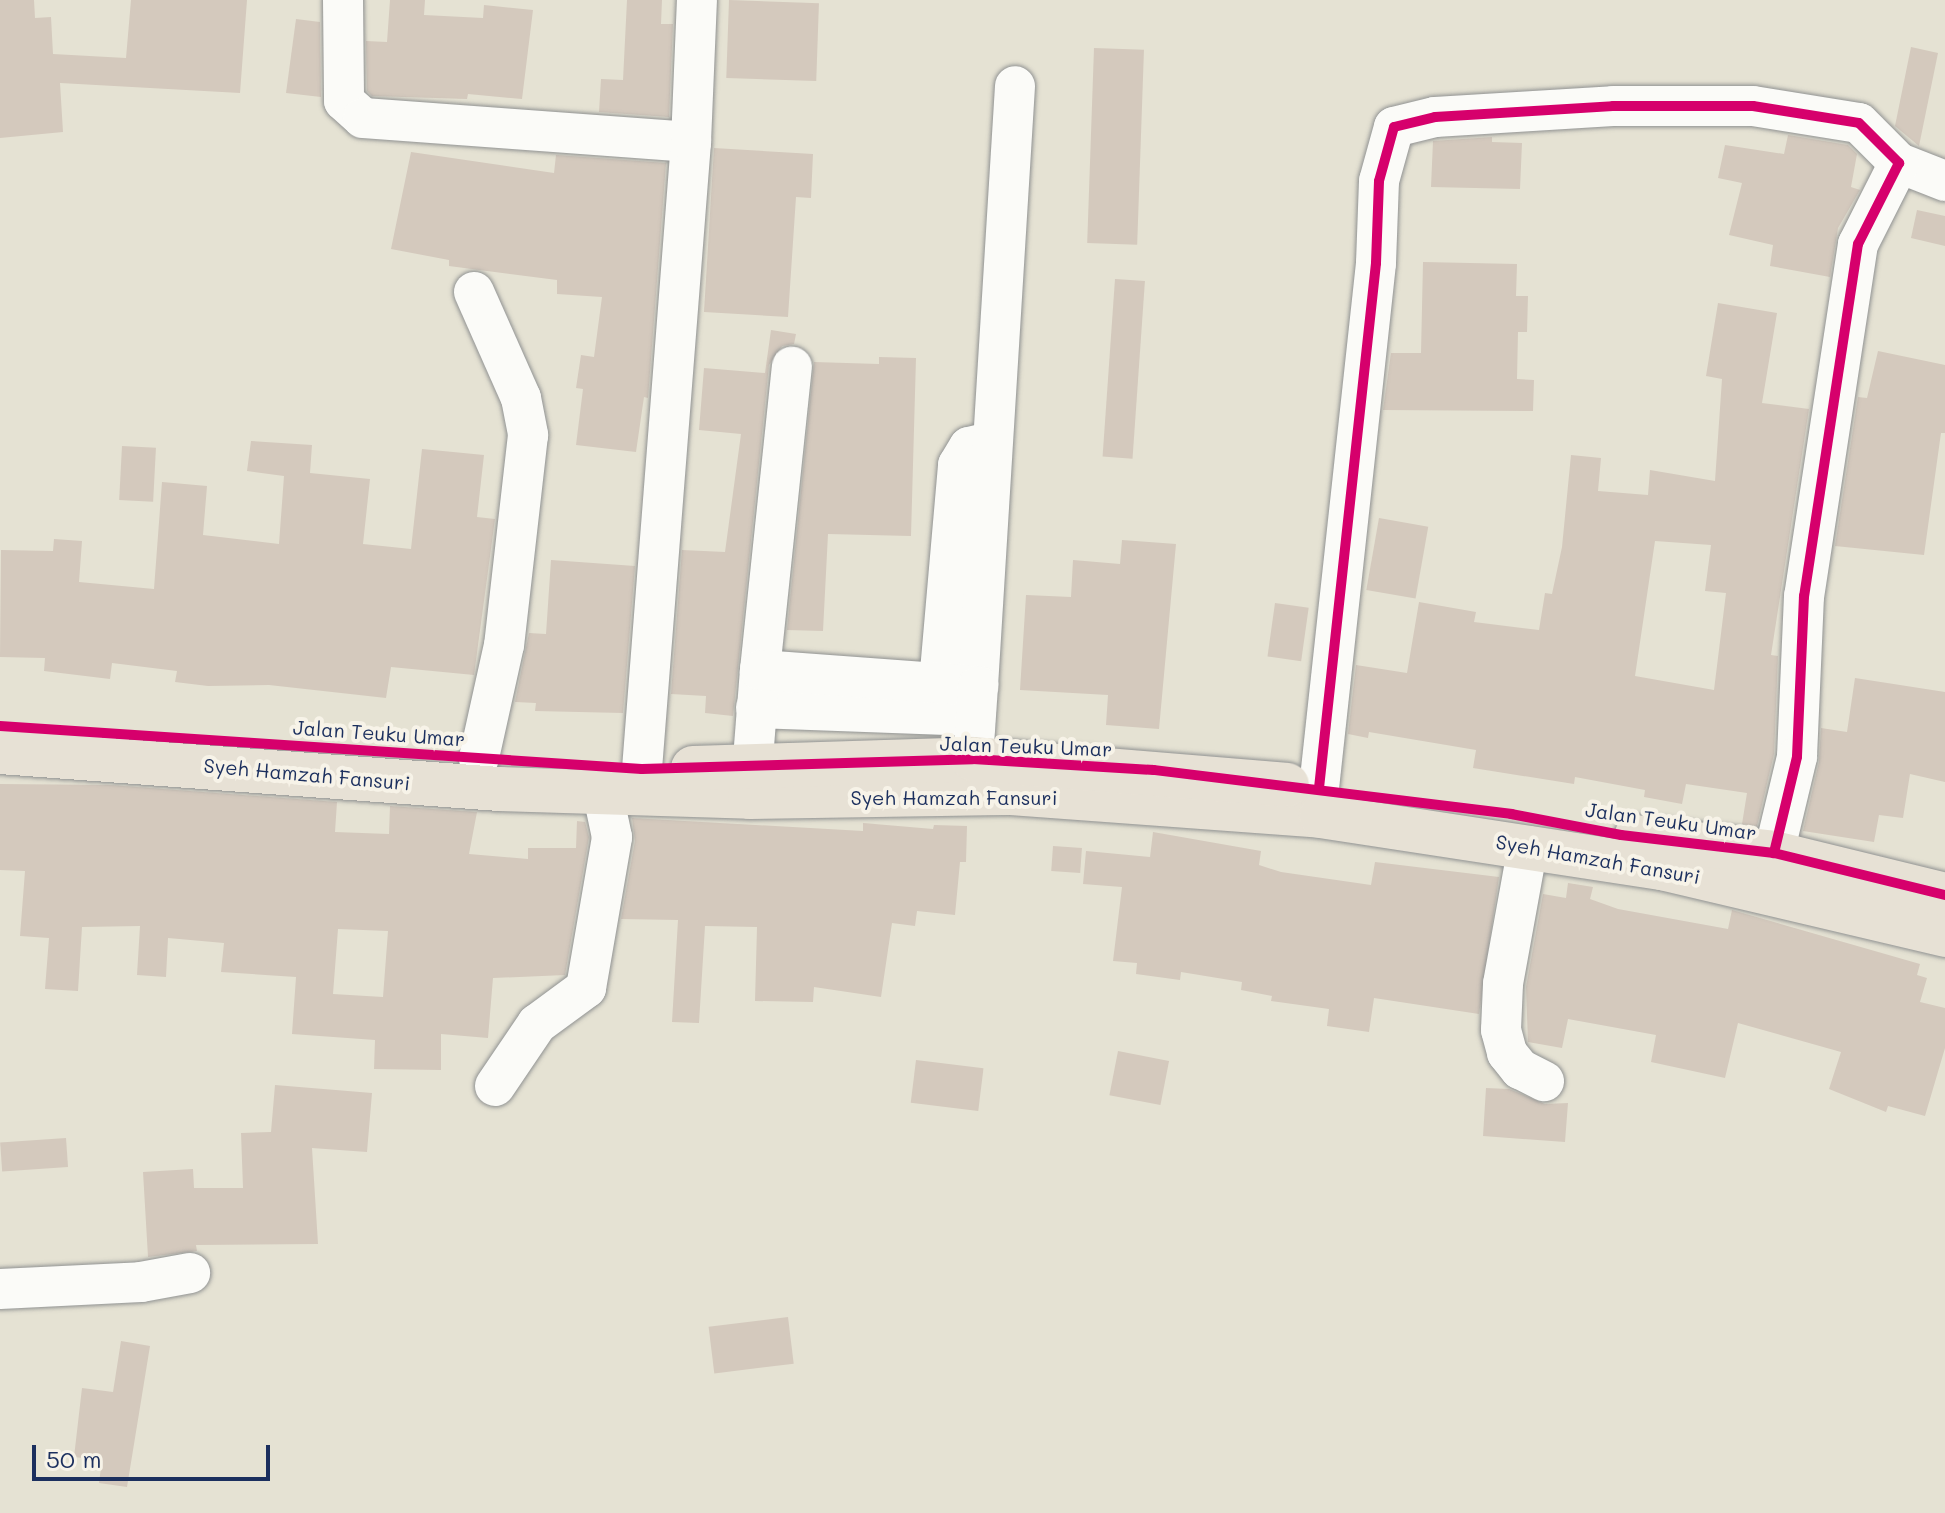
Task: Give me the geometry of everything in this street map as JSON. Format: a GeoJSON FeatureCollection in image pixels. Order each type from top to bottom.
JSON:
{"type":"FeatureCollection","features":[{"type":"Feature","properties":{"kind":"highway","name":"Jalan Teuku Umar"},"geometry":{"type":"LineString","coordinates":[[0,726],[642,769],[751,782],[973,759],[1154,770],[1319,788],[1774,853],[1945,895]]}},
{"type":"Feature","properties":{"kind":"highway","name":"Syeh Hamzah Fansuri"},"geometry":{"type":"LineString","coordinates":[[0,752],[499,789],[602,790],[751,782],[1011,793],[1321,816],[1662,868],[1945,935]]}},
{"type":"Feature","properties":{"kind":"street"},"geometry":{"type":"LineString","coordinates":[[343,0],[344,101],[363,118],[691,142]]}},
{"type":"Feature","properties":{"kind":"street"},"geometry":{"type":"LineString","coordinates":[[642,769],[691,142],[697,0]]}},
{"type":"Feature","properties":{"kind":"street"},"geometry":{"type":"LineString","coordinates":[[973,759],[1015,86]]}},
{"type":"Feature","properties":{"kind":"street"},"geometry":{"type":"LineString","coordinates":[[1319,788],[1376,263],[1379,181],[1394,127],[1435,117],[1613,106],[1753,106],[1859,123],[1899,163],[1945,181]]}},
{"type":"Feature","properties":{"kind":"street"},"geometry":{"type":"LineString","coordinates":[[1774,853],[1797,757],[1804,596],[1858,244],[1899,163]]}},
{"type":"Feature","properties":{"kind":"street"},"geometry":{"type":"LineString","coordinates":[[474,292],[521,398],[528,435],[504,645],[479,758]]}},
{"type":"Feature","properties":{"kind":"street"},"geometry":{"type":"LineString","coordinates":[[751,782],[792,367]]}},
{"type":"Feature","properties":{"kind":"street"},"geometry":{"type":"LineString","coordinates":[[939,683],[958,465],[969,447],[991,442]]}},
{"type":"Feature","properties":{"kind":"street"},"geometry":{"type":"LineString","coordinates":[[758,689],[939,683],[977,701]]}},
{"type":"Feature","properties":{"kind":"street"},"geometry":{"type":"LineString","coordinates":[[758,689],[977,701]]}},
{"type":"Feature","properties":{"kind":"street"},"geometry":{"type":"LineString","coordinates":[[495,1086],[537,1024],[586,988],[612,837],[602,790]]}},
{"type":"Feature","properties":{"kind":"street"},"geometry":{"type":"LineString","coordinates":[[1528,846],[1503,984],[1501,1030],[1507,1053],[1520,1069],[1544,1081]]}},
{"type":"Feature","properties":{"kind":"street"},"geometry":{"type":"LineString","coordinates":[[0,1289],[141,1282],[190,1273]]}},
{"type":"Feature","properties":{"kind":"building"},"geometry":{"type":"Polygon","coordinates":[[[0,0],[34,0],[35,18],[51,17],[53,54],[126,58],[131,0],[247,0],[240,93],[60,83],[63,132],[0,138],[0,0]]]}},
{"type":"Feature","properties":{"kind":"building"},"geometry":{"type":"Polygon","coordinates":[[[390,0],[425,0],[424,15],[483,18],[484,5],[533,10],[522,99],[468,94],[467,99],[372,96],[367,91],[366,41],[387,42],[390,0]]]}},
{"type":"Feature","properties":{"kind":"building"},"geometry":{"type":"Polygon","coordinates":[[[627,0],[662,0],[661,24],[673,24],[669,117],[599,112],[601,79],[623,80],[627,0]]]}},
{"type":"Feature","properties":{"kind":"building"},"geometry":{"type":"Polygon","coordinates":[[[729,0],[819,3],[816,81],[726,78],[729,0]]]}},
{"type":"Feature","properties":{"kind":"building"},"geometry":{"type":"Polygon","coordinates":[[[296,19],[320,22],[321,97],[286,93],[296,19]]]}},
{"type":"Feature","properties":{"kind":"building"},"geometry":{"type":"Polygon","coordinates":[[[1911,47],[1938,53],[1919,146],[1895,126],[1911,47]]]}},
{"type":"Feature","properties":{"kind":"building"},"geometry":{"type":"Polygon","coordinates":[[[1094,48],[1144,50],[1137,245],[1087,243],[1094,48]]]}},
{"type":"Feature","properties":{"kind":"building"},"geometry":{"type":"Polygon","coordinates":[[[1788,135],[1848,145],[1857,154],[1851,187],[1860,190],[1838,228],[1830,277],[1770,266],[1773,245],[1729,235],[1742,183],[1718,178],[1725,145],[1784,154],[1788,135]]]}},
{"type":"Feature","properties":{"kind":"building"},"geometry":{"type":"Polygon","coordinates":[[[1492,137],[1492,142],[1522,143],[1520,189],[1431,187],[1433,141],[1492,137]]]}},
{"type":"Feature","properties":{"kind":"building"},"geometry":{"type":"Polygon","coordinates":[[[714,148],[813,154],[811,198],[796,197],[788,317],[704,312],[714,148]]]}},
{"type":"Feature","properties":{"kind":"building"},"geometry":{"type":"Polygon","coordinates":[[[411,152],[554,173],[556,155],[666,163],[648,398],[644,397],[636,452],[576,445],[583,389],[576,388],[581,355],[594,357],[602,297],[557,294],[557,280],[449,266],[449,260],[391,249],[411,152]]]}},
{"type":"Feature","properties":{"kind":"building"},"geometry":{"type":"Polygon","coordinates":[[[1917,210],[1945,216],[1945,246],[1911,238],[1917,210]]]}},
{"type":"Feature","properties":{"kind":"building"},"geometry":{"type":"Polygon","coordinates":[[[1423,262],[1517,264],[1516,296],[1528,296],[1527,332],[1518,332],[1517,379],[1534,380],[1533,411],[1383,410],[1391,353],[1421,353],[1423,262]]]}},
{"type":"Feature","properties":{"kind":"building"},"geometry":{"type":"Polygon","coordinates":[[[1115,279],[1145,281],[1133,459],[1103,457],[1115,279]]]}},
{"type":"Feature","properties":{"kind":"building"},"geometry":{"type":"Polygon","coordinates":[[[1718,303],[1777,313],[1762,403],[1809,409],[1771,655],[1778,656],[1774,754],[1757,826],[1742,824],[1747,793],[1686,784],[1682,804],[1644,797],[1645,790],[1575,777],[1574,784],[1473,768],[1476,750],[1369,732],[1368,738],[1348,734],[1356,665],[1407,673],[1419,602],[1476,612],[1474,622],[1539,630],[1545,593],[1552,594],[1562,547],[1571,455],[1601,458],[1598,491],[1648,495],[1650,470],[1715,481],[1722,379],[1706,376],[1718,303]],[[1655,541],[1635,676],[1714,690],[1726,593],[1705,591],[1711,545],[1655,541]]]}},
{"type":"Feature","properties":{"kind":"building"},"geometry":{"type":"Polygon","coordinates":[[[771,330],[796,334],[794,344],[782,346],[769,365],[733,716],[705,713],[706,696],[671,694],[682,550],[725,552],[741,434],[699,430],[704,368],[765,373],[771,330]]]}},
{"type":"Feature","properties":{"kind":"building"},"geometry":{"type":"Polygon","coordinates":[[[1878,351],[1945,365],[1945,433],[1941,433],[1924,555],[1835,546],[1858,397],[1867,398],[1878,351]]]}},
{"type":"Feature","properties":{"kind":"building"},"geometry":{"type":"Polygon","coordinates":[[[879,357],[916,358],[911,536],[828,534],[823,631],[787,630],[814,362],[879,364],[879,357]]]}},
{"type":"Feature","properties":{"kind":"building"},"geometry":{"type":"Polygon","coordinates":[[[251,441],[312,445],[310,473],[370,479],[363,544],[411,549],[422,449],[484,455],[477,517],[495,519],[474,675],[391,667],[386,698],[269,685],[208,686],[175,682],[177,671],[112,663],[110,679],[44,671],[45,658],[0,657],[1,550],[53,551],[54,539],[82,541],[79,582],[154,589],[162,482],[207,486],[203,535],[279,544],[284,476],[247,471],[251,441]]]}},
{"type":"Feature","properties":{"kind":"building"},"geometry":{"type":"Polygon","coordinates":[[[122,446],[156,448],[153,502],[119,500],[122,446]]]}},
{"type":"Feature","properties":{"kind":"building"},"geometry":{"type":"Polygon","coordinates":[[[1379,518],[1428,527],[1416,599],[1366,590],[1379,518]]]}},
{"type":"Feature","properties":{"kind":"building"},"geometry":{"type":"Polygon","coordinates":[[[1122,540],[1176,544],[1159,729],[1106,725],[1108,695],[1020,690],[1026,595],[1071,597],[1073,560],[1120,564],[1122,540]]]}},
{"type":"Feature","properties":{"kind":"building"},"geometry":{"type":"Polygon","coordinates":[[[551,560],[635,566],[623,713],[535,711],[536,703],[515,702],[529,633],[546,634],[551,560]]]}},
{"type":"Feature","properties":{"kind":"building"},"geometry":{"type":"Polygon","coordinates":[[[1275,603],[1309,608],[1301,661],[1267,656],[1275,603]]]}},
{"type":"Feature","properties":{"kind":"building"},"geometry":{"type":"Polygon","coordinates":[[[1855,678],[1945,692],[1945,782],[1910,774],[1903,818],[1879,815],[1874,842],[1803,831],[1819,762],[1821,728],[1847,732],[1855,678]]]}},
{"type":"Feature","properties":{"kind":"building"},"geometry":{"type":"Polygon","coordinates":[[[0,784],[111,785],[337,802],[335,832],[389,834],[390,806],[477,812],[469,854],[528,859],[528,848],[576,848],[577,821],[585,822],[589,837],[565,975],[493,978],[488,1038],[441,1034],[441,1070],[374,1069],[375,1040],[292,1034],[296,977],[221,972],[224,943],[168,938],[166,977],[137,975],[140,926],[82,927],[78,991],[45,989],[49,938],[20,936],[25,871],[0,870],[0,784]],[[338,929],[333,994],[383,997],[388,931],[338,929]]]}},
{"type":"Feature","properties":{"kind":"building"},"geometry":{"type":"Polygon","coordinates":[[[632,818],[863,831],[863,823],[933,829],[934,825],[967,826],[966,862],[960,862],[955,915],[917,911],[915,926],[892,923],[881,997],[814,987],[813,1002],[755,1001],[757,927],[705,926],[699,1023],[672,1022],[678,920],[621,919],[635,841],[632,818]]]}},
{"type":"Feature","properties":{"kind":"building"},"geometry":{"type":"Polygon","coordinates":[[[1153,832],[1261,851],[1259,865],[1281,872],[1371,885],[1375,862],[1499,877],[1479,1014],[1374,998],[1369,1032],[1327,1026],[1329,1009],[1271,1001],[1272,996],[1241,990],[1242,982],[1181,972],[1180,980],[1136,974],[1137,963],[1113,961],[1122,887],[1083,884],[1086,851],[1150,857],[1153,832]]]}},
{"type":"Feature","properties":{"kind":"building"},"geometry":{"type":"Polygon","coordinates":[[[1053,846],[1082,848],[1080,873],[1051,871],[1053,846]]]}},
{"type":"Feature","properties":{"kind":"building"},"geometry":{"type":"Polygon","coordinates":[[[1568,883],[1593,887],[1590,899],[1618,909],[1728,929],[1732,910],[1920,964],[1917,975],[1927,978],[1920,1002],[1945,1008],[1945,1048],[1925,1116],[1888,1106],[1886,1112],[1829,1089],[1841,1052],[1738,1023],[1725,1078],[1651,1062],[1656,1035],[1568,1019],[1562,1048],[1528,1042],[1526,987],[1543,894],[1566,898],[1568,883]]]}},
{"type":"Feature","properties":{"kind":"building"},"geometry":{"type":"Polygon","coordinates":[[[1118,1051],[1169,1061],[1160,1105],[1109,1095],[1118,1051]]]}},
{"type":"Feature","properties":{"kind":"building"},"geometry":{"type":"Polygon","coordinates":[[[916,1060],[983,1068],[978,1111],[911,1103],[916,1060]]]}},
{"type":"Feature","properties":{"kind":"building"},"geometry":{"type":"Polygon","coordinates":[[[275,1085],[372,1093],[367,1152],[312,1148],[318,1244],[196,1245],[197,1251],[148,1257],[143,1172],[193,1169],[194,1188],[243,1188],[241,1133],[271,1132],[275,1085]]]}},
{"type":"Feature","properties":{"kind":"building"},"geometry":{"type":"Polygon","coordinates":[[[1486,1088],[1509,1089],[1545,1104],[1568,1103],[1565,1142],[1483,1136],[1486,1088]]]}},
{"type":"Feature","properties":{"kind":"building"},"geometry":{"type":"Polygon","coordinates":[[[66,1138],[68,1167],[2,1172],[0,1143],[66,1138]]]}},
{"type":"Feature","properties":{"kind":"building"},"geometry":{"type":"Polygon","coordinates":[[[788,1317],[794,1364],[714,1373],[709,1327],[788,1317]]]}},
{"type":"Feature","properties":{"kind":"building"},"geometry":{"type":"Polygon","coordinates":[[[121,1341],[150,1346],[127,1487],[99,1483],[102,1460],[74,1457],[82,1388],[113,1392],[121,1341]]]}},
{"type":"Feature","properties":{"kind":"cycle path"},"geometry":{"type":"LineString","coordinates":[[1319,788],[1376,263],[1379,181],[1394,127],[1435,117],[1613,106],[1753,106],[1859,123],[1899,163],[1858,244],[1804,596],[1797,757],[1774,853]]}},
{"type":"Feature","properties":{"kind":"cycle path"},"geometry":{"type":"LineString","coordinates":[[0,726],[642,769],[973,759],[1154,770],[1511,814],[1621,835],[1774,853],[1945,895]]}}]}
